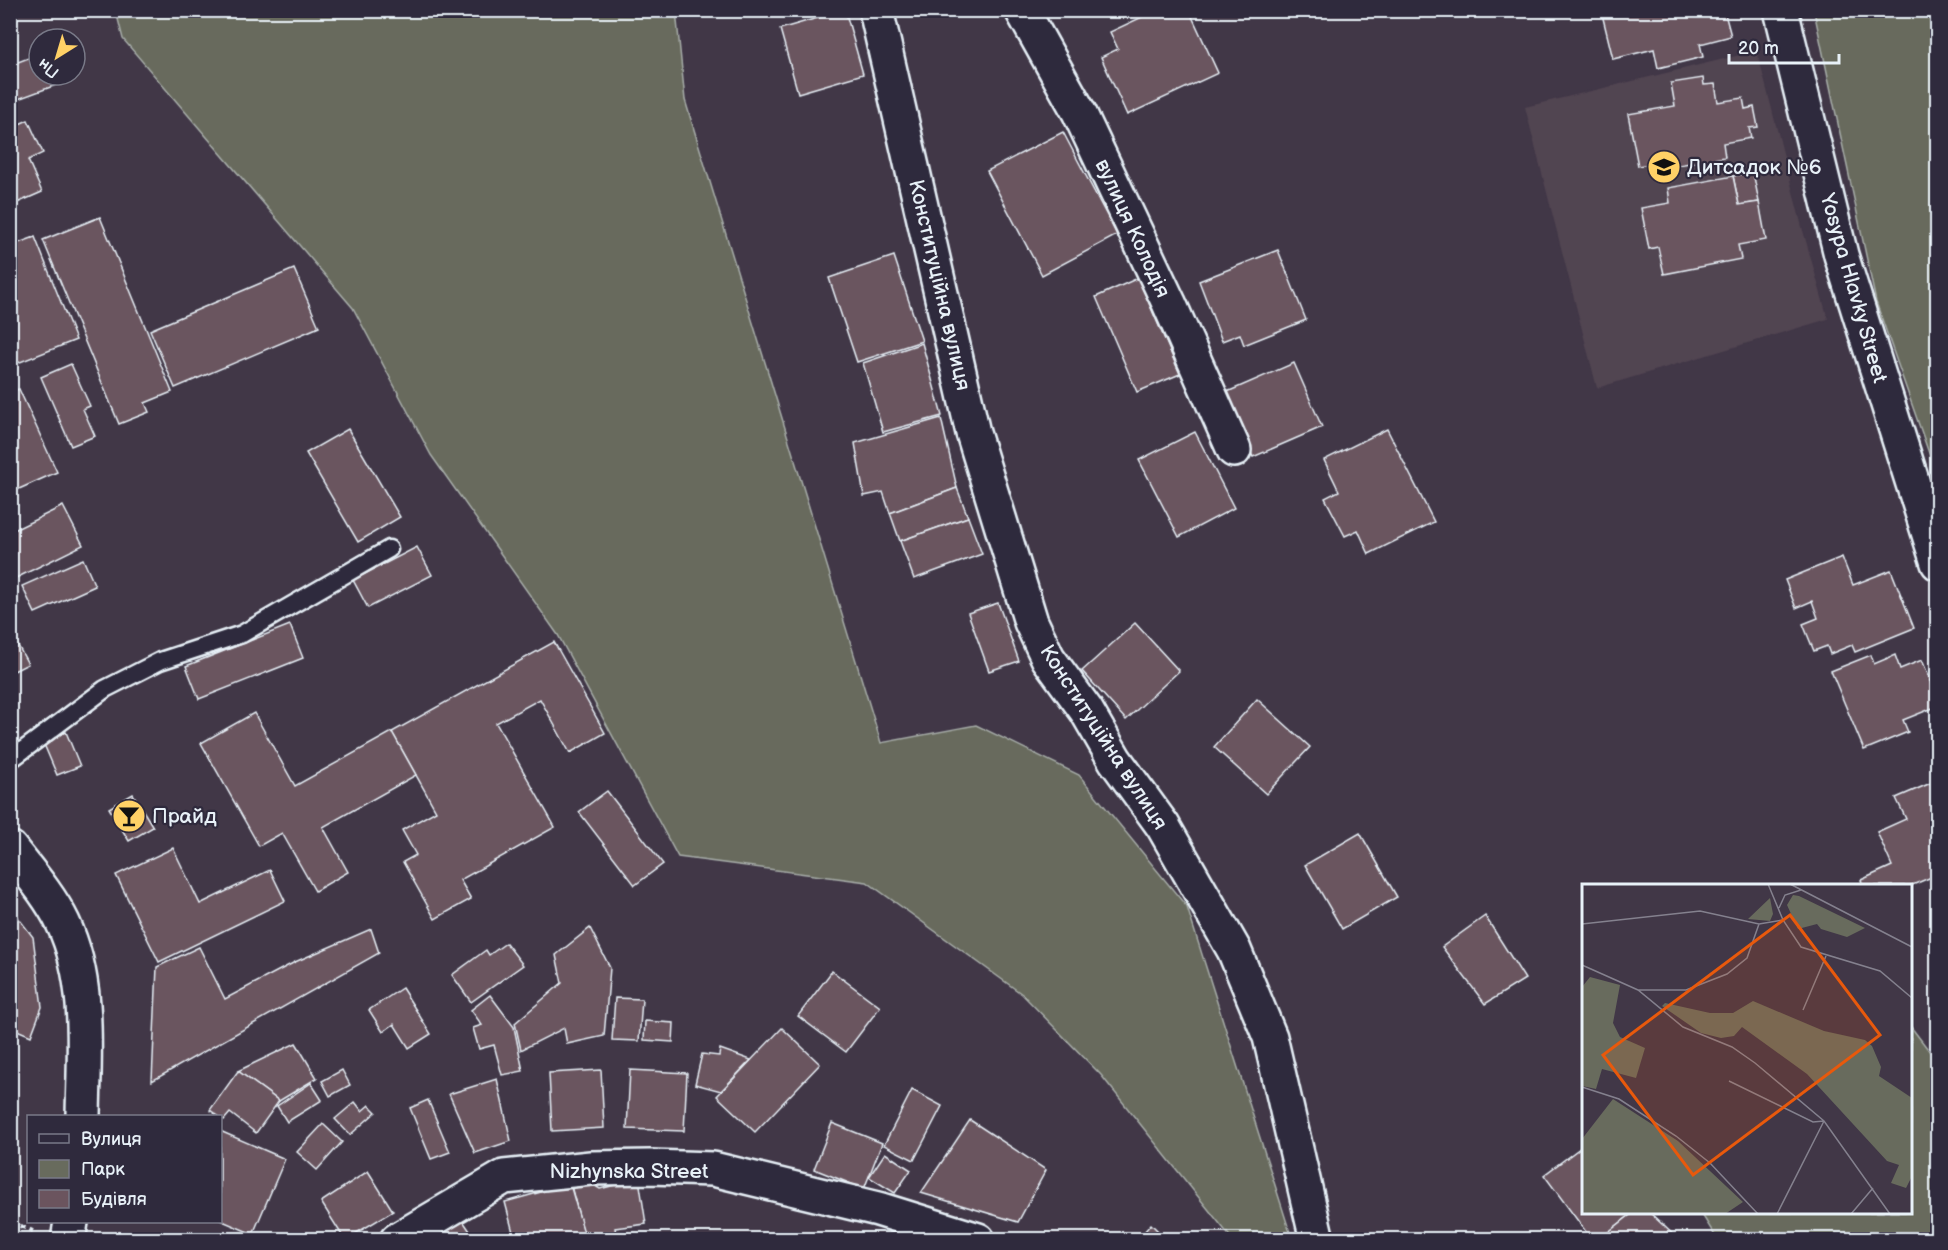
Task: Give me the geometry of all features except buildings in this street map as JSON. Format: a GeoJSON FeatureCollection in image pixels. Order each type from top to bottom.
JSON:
{"type":"FeatureCollection","features":[{"type":"Feature","properties":{"kind":"street","name":"Конституційна вулиця"},"geometry":{"type":"LineString","coordinates":[[876,10],[974,433],[1031,622],[1048,657],[1086,710],[1114,759],[1163,826],[1234,950],[1270,1037],[1317,1239]]}},
{"type":"Feature","properties":{"kind":"street","name":"вулиця Колодія"},"geometry":{"type":"LineString","coordinates":[[1022,10],[1079,112],[1169,303],[1234,450]]}},
{"type":"Feature","properties":{"kind":"street","name":"Yosypa Hlavky Street"},"geometry":{"type":"LineString","coordinates":[[1781,10],[1841,255],[1938,563]]}},
{"type":"Feature","properties":{"kind":"street"},"geometry":{"type":"LineString","coordinates":[[10,848],[63,923],[81,980],[84,1115]]}},
{"type":"Feature","properties":{"kind":"street","name":"Nizhynska Street"},"geometry":{"type":"LineString","coordinates":[[397,1239],[504,1177],[581,1168],[650,1167],[713,1169],[878,1209],[978,1239]]}},
{"type":"Feature","properties":{"kind":"street"},"geometry":{"type":"LineString","coordinates":[[68,1239],[71,1223]]}},
{"type":"Feature","properties":{"kind":"lane"},"geometry":{"type":"LineString","coordinates":[[10,760],[105,689],[160,661],[242,634],[389,549]]}},
{"type":"Feature","properties":{"kind":"shaded area","name":"Дитсадок №6"},"geometry":{"type":"Polygon","coordinates":[[[1757,51],[1828,319],[1597,388],[1525,107],[1757,51]]]}},
{"type":"Feature","properties":{"kind":"green space"},"geometry":{"type":"Polygon","coordinates":[[[116,11],[676,11],[685,100],[881,743],[976,725],[1079,775],[1187,907],[1292,1239],[1232,1239],[1101,1075],[1022,994],[867,882],[678,857],[558,635],[431,455],[353,308],[123,39],[116,11]]]}},
{"type":"Feature","properties":{"kind":"green space"},"geometry":{"type":"Polygon","coordinates":[[[1814,11],[1937,11],[1937,476],[1876,302],[1814,11]]]}},
{"type":"Feature","properties":{"kind":"green space"},"geometry":{"type":"Polygon","coordinates":[[[1912,1028],[1937,1061],[1937,1239],[1717,1239],[1702,1214],[1912,1214],[1912,1028]]]}},
{"type":"Feature","properties":{"kind":"place","name":"Дитсадок №6"},"geometry":{"type":"Point","coordinates":[1664,167]}},
{"type":"Feature","properties":{"kind":"place","name":"Прайд"},"geometry":{"type":"Point","coordinates":[129,816]}}]}
